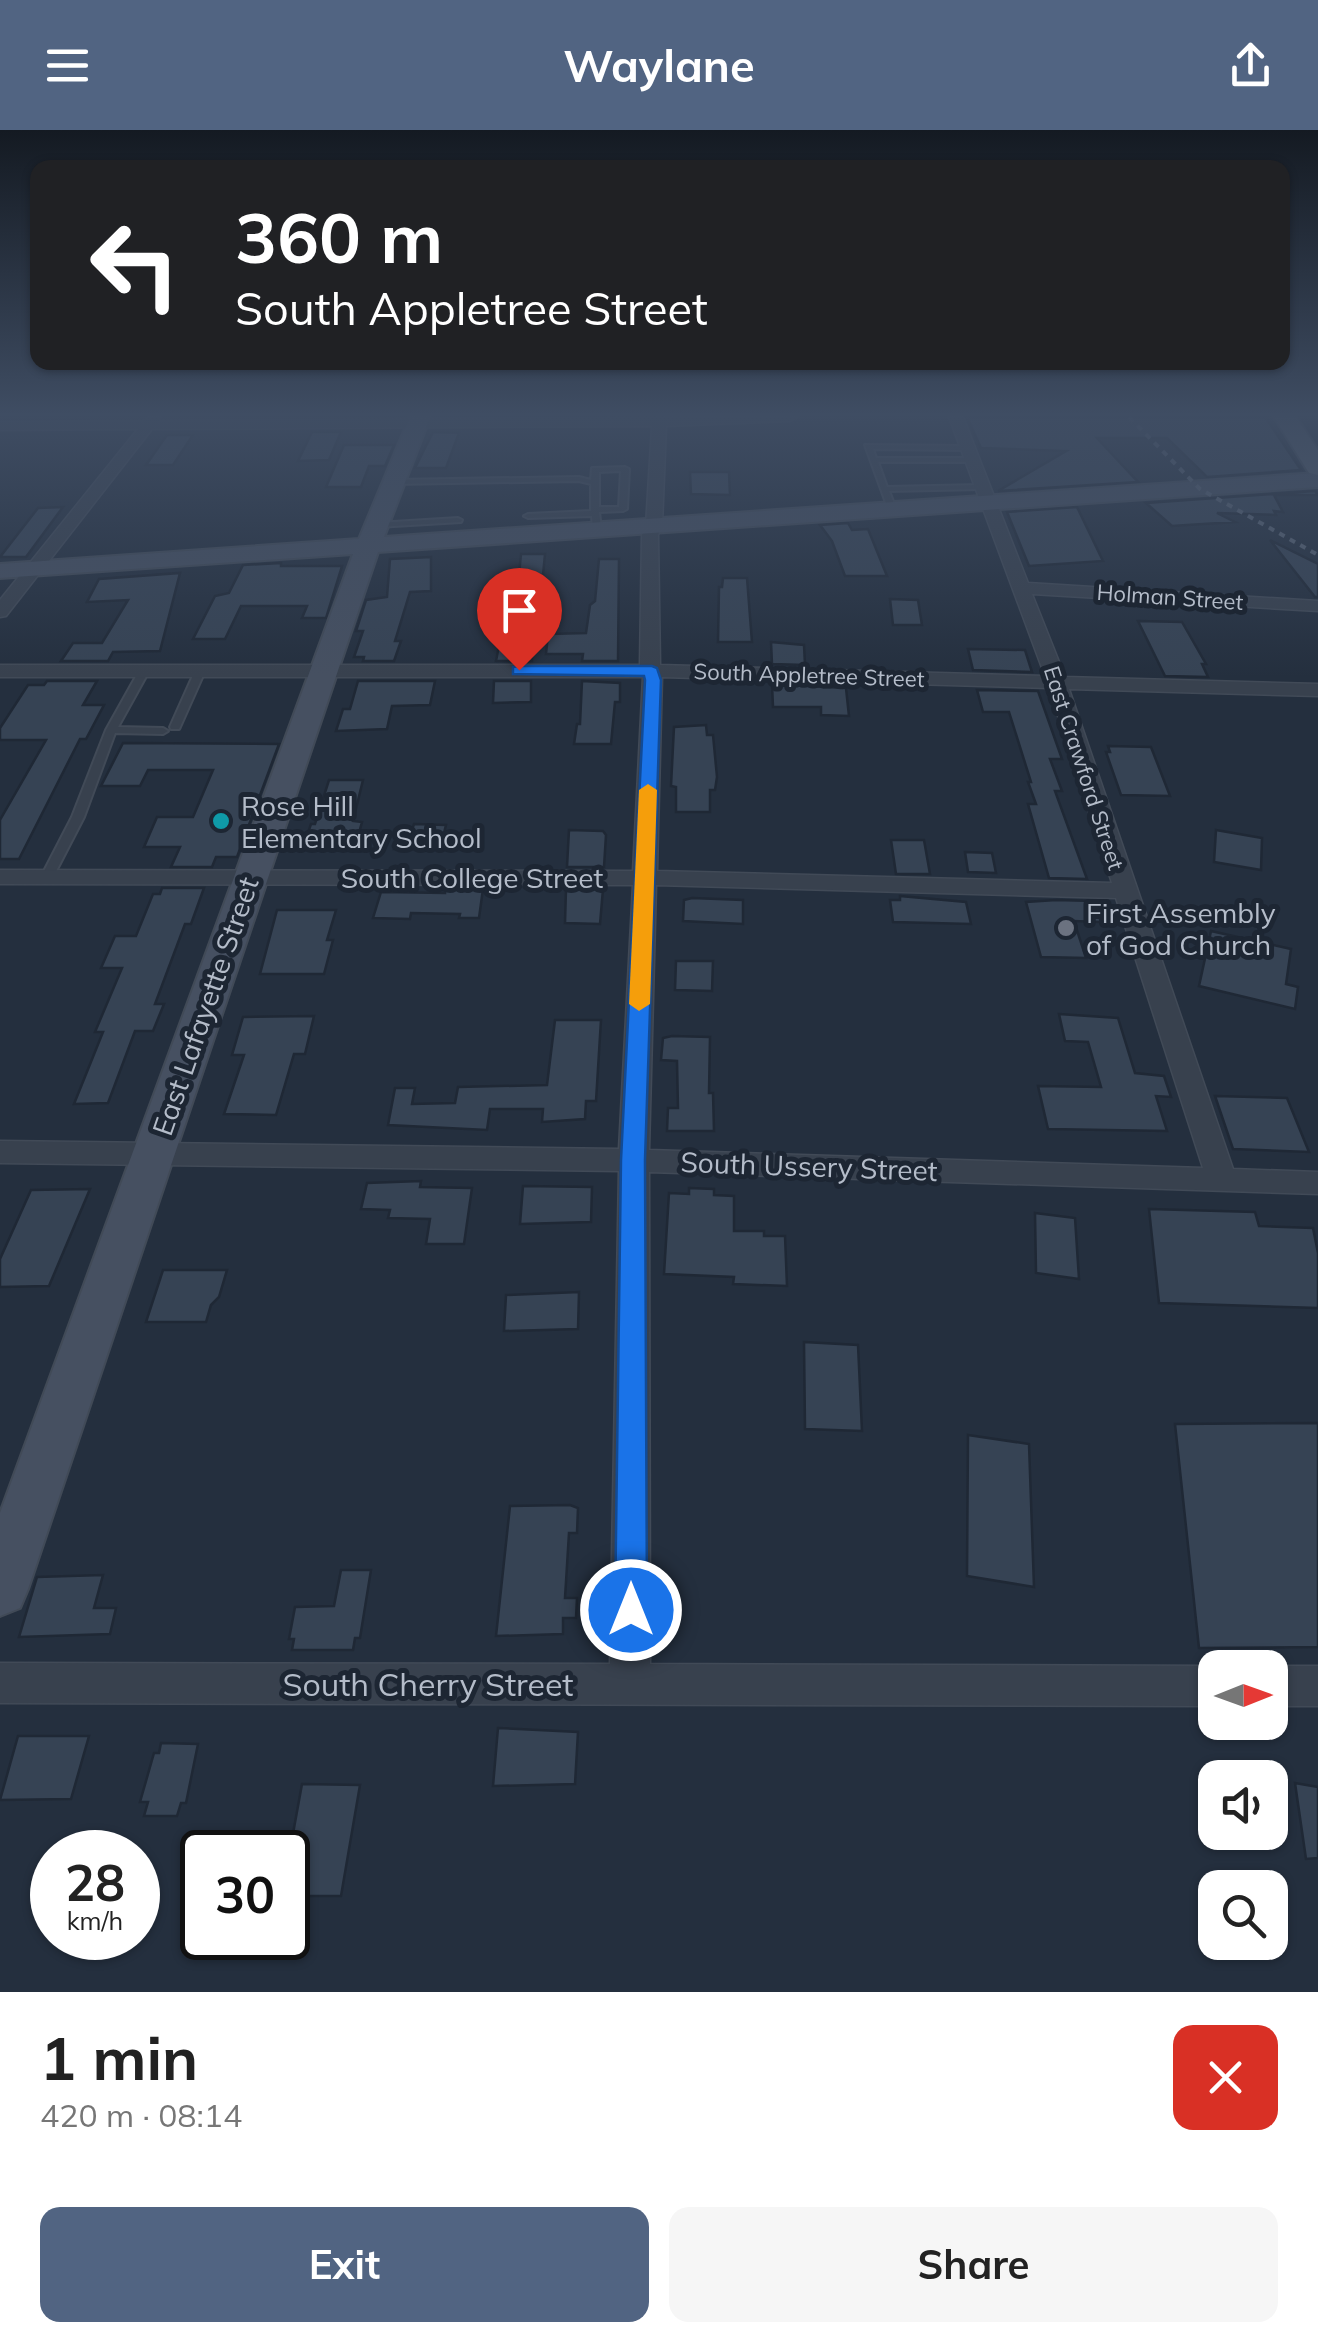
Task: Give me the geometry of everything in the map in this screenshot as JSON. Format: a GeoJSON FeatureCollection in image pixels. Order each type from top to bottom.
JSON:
{"type":"FeatureCollection","features":[{"type":"Feature","properties":{"kind":"street"},"geometry":{"type":"LineString","coordinates":[[0,612],[84,504]]}},
{"type":"Feature","properties":{"kind":"street","name":"East Lafayette Street"},"geometry":{"type":"LineString","coordinates":[[0,1589],[385,504]]}},
{"type":"Feature","properties":{"kind":"street"},"geometry":{"type":"LineString","coordinates":[[630,1684],[633,1160],[652,671],[650,535],[655,504]]}},
{"type":"Feature","properties":{"kind":"street"},"geometry":{"type":"LineString","coordinates":[[0,571],[373,534],[596,517],[654,526],[846,504]]}},
{"type":"Feature","properties":{"kind":"street","name":"East Crawford Street"},"geometry":{"type":"LineString","coordinates":[[988,504],[1057,682],[1221,1179]]}},
{"type":"Feature","properties":{"kind":"street","name":"Holman Street"},"geometry":{"type":"LineString","coordinates":[[1022,588],[1318,606]]}},
{"type":"Feature","properties":{"kind":"street","name":"South Appletree Street"},"geometry":{"type":"LineString","coordinates":[[0,671],[652,671],[1318,690]]}},
{"type":"Feature","properties":{"kind":"street","name":"South College Street"},"geometry":{"type":"LineString","coordinates":[[0,877],[644,878],[1124,890]]}},
{"type":"Feature","properties":{"kind":"street","name":"South Ussery Street"},"geometry":{"type":"LineString","coordinates":[[0,1152],[633,1160],[1318,1183]]}},
{"type":"Feature","properties":{"kind":"street","name":"South Cherry Street"},"geometry":{"type":"LineString","coordinates":[[0,1683],[1198,1686]]}},
{"type":"Feature","properties":{"kind":"street"},"geometry":{"type":"LineString","coordinates":[[1288,1686],[1318,1686]]}},
{"type":"Feature","properties":{"kind":"lane"},"geometry":{"type":"LineString","coordinates":[[596,504],[596,517]]}},
{"type":"Feature","properties":{"kind":"lane"},"geometry":{"type":"LineString","coordinates":[[528,516],[596,517],[622,509],[622,504]]}},
{"type":"Feature","properties":{"kind":"lane"},"geometry":{"type":"LineString","coordinates":[[373,534],[458,520]]}},
{"type":"Feature","properties":{"kind":"lane"},"geometry":{"type":"LineString","coordinates":[[111,730],[169,729],[200,670]]}},
{"type":"Feature","properties":{"kind":"lane"},"geometry":{"type":"LineString","coordinates":[[47,877],[78,817],[111,730],[144,671]]}},
{"type":"Feature","properties":{"kind":"building"},"geometry":{"type":"Polygon","coordinates":[[[1147,504],[1279,504],[1283,512],[1217,513],[1235,522],[1172,526],[1147,504]]]}},
{"type":"Feature","properties":{"kind":"building"},"geometry":{"type":"Polygon","coordinates":[[[63,507],[26,557],[0,557],[38,508],[63,507]]]}},
{"type":"Feature","properties":{"kind":"building"},"geometry":{"type":"Polygon","coordinates":[[[1077,507],[1103,561],[1029,566],[1007,512],[1077,507]]]}},
{"type":"Feature","properties":{"kind":"building"},"geometry":{"type":"Polygon","coordinates":[[[848,523],[852,530],[868,529],[887,576],[845,576],[832,541],[820,525],[848,523]]]}},
{"type":"Feature","properties":{"kind":"building"},"geometry":{"type":"Polygon","coordinates":[[[1270,540],[1318,564],[1318,597],[1315,597],[1270,540]]]}},
{"type":"Feature","properties":{"kind":"building"},"geometry":{"type":"Polygon","coordinates":[[[521,554],[545,554],[543,575],[519,575],[521,554]]]}},
{"type":"Feature","properties":{"kind":"building"},"geometry":{"type":"Polygon","coordinates":[[[431,557],[431,591],[410,592],[395,641],[401,641],[394,661],[363,661],[364,657],[354,657],[363,631],[356,631],[366,600],[387,597],[390,559],[431,557]]]}},
{"type":"Feature","properties":{"kind":"building"},"geometry":{"type":"Polygon","coordinates":[[[599,559],[619,559],[618,661],[582,661],[583,654],[546,654],[548,634],[586,633],[590,605],[595,601],[599,559]]]}},
{"type":"Feature","properties":{"kind":"building"},"geometry":{"type":"Polygon","coordinates":[[[243,565],[342,566],[326,618],[302,618],[307,606],[241,606],[225,639],[193,639],[215,596],[229,593],[243,565]]]}},
{"type":"Feature","properties":{"kind":"building"},"geometry":{"type":"Polygon","coordinates":[[[180,573],[160,651],[113,652],[108,661],[61,661],[73,643],[102,643],[128,600],[87,602],[99,579],[180,573]]]}},
{"type":"Feature","properties":{"kind":"building"},"geometry":{"type":"Polygon","coordinates":[[[723,578],[747,578],[752,642],[718,642],[719,587],[723,578]]]}},
{"type":"Feature","properties":{"kind":"building"},"geometry":{"type":"Polygon","coordinates":[[[890,599],[918,600],[922,625],[893,625],[890,599]]]}},
{"type":"Feature","properties":{"kind":"building"},"geometry":{"type":"Polygon","coordinates":[[[1138,621],[1182,622],[1206,664],[1202,664],[1208,677],[1165,676],[1138,621]]]}},
{"type":"Feature","properties":{"kind":"building"},"geometry":{"type":"Polygon","coordinates":[[[500,640],[532,640],[532,661],[496,661],[500,640]]]}},
{"type":"Feature","properties":{"kind":"building"},"geometry":{"type":"Polygon","coordinates":[[[771,642],[804,645],[805,665],[772,664],[771,642]]]}},
{"type":"Feature","properties":{"kind":"building"},"geometry":{"type":"Polygon","coordinates":[[[968,649],[1025,650],[1032,672],[973,670],[968,649]]]}},
{"type":"Feature","properties":{"kind":"building"},"geometry":{"type":"Polygon","coordinates":[[[47,681],[97,681],[83,705],[104,705],[86,739],[80,739],[19,859],[0,859],[0,820],[46,740],[0,740],[0,728],[28,685],[44,685],[47,681]]]}},
{"type":"Feature","properties":{"kind":"building"},"geometry":{"type":"Polygon","coordinates":[[[358,681],[435,681],[430,705],[392,706],[387,729],[336,731],[343,709],[350,709],[358,681]]]}},
{"type":"Feature","properties":{"kind":"building"},"geometry":{"type":"Polygon","coordinates":[[[494,681],[531,681],[531,702],[493,703],[494,681]]]}},
{"type":"Feature","properties":{"kind":"building"},"geometry":{"type":"Polygon","coordinates":[[[582,681],[620,683],[611,744],[574,744],[580,724],[582,681]]]}},
{"type":"Feature","properties":{"kind":"building"},"geometry":{"type":"Polygon","coordinates":[[[772,684],[846,688],[849,716],[821,715],[821,707],[773,707],[772,684]]]}},
{"type":"Feature","properties":{"kind":"building"},"geometry":{"type":"Polygon","coordinates":[[[977,690],[1038,691],[1062,759],[1050,759],[1062,791],[1055,791],[1087,879],[1049,878],[1028,804],[1036,804],[1031,782],[1009,712],[983,712],[977,690]]]}},
{"type":"Feature","properties":{"kind":"building"},"geometry":{"type":"Polygon","coordinates":[[[706,725],[707,735],[713,735],[717,777],[715,790],[710,790],[710,812],[676,812],[676,787],[671,786],[674,727],[706,725]]]}},
{"type":"Feature","properties":{"kind":"building","name":"Rose Hill Elementary School"},"geometry":{"type":"Polygon","coordinates":[[[123,743],[279,744],[237,857],[216,857],[212,867],[171,867],[180,847],[144,847],[157,817],[193,817],[213,770],[148,770],[140,786],[101,786],[123,743]]]}},
{"type":"Feature","properties":{"kind":"building"},"geometry":{"type":"Polygon","coordinates":[[[1108,746],[1151,747],[1170,796],[1121,795],[1106,752],[1110,752],[1108,746]]]}},
{"type":"Feature","properties":{"kind":"building"},"geometry":{"type":"Polygon","coordinates":[[[329,780],[363,780],[353,821],[362,822],[354,851],[302,850],[329,780]]]}},
{"type":"Feature","properties":{"kind":"building"},"geometry":{"type":"Polygon","coordinates":[[[414,824],[446,825],[440,849],[394,849],[400,830],[412,830],[414,824]]]}},
{"type":"Feature","properties":{"kind":"building"},"geometry":{"type":"Polygon","coordinates":[[[569,830],[603,831],[604,867],[567,867],[569,830]]]}},
{"type":"Feature","properties":{"kind":"building"},"geometry":{"type":"Polygon","coordinates":[[[1216,830],[1262,838],[1261,870],[1214,862],[1216,830]]]}},
{"type":"Feature","properties":{"kind":"building"},"geometry":{"type":"Polygon","coordinates":[[[891,840],[924,840],[930,874],[896,874],[891,840]]]}},
{"type":"Feature","properties":{"kind":"building"},"geometry":{"type":"Polygon","coordinates":[[[965,852],[992,853],[996,873],[968,872],[965,852]]]}},
{"type":"Feature","properties":{"kind":"building"},"geometry":{"type":"Polygon","coordinates":[[[162,888],[204,888],[191,924],[185,924],[155,1004],[164,1004],[153,1031],[135,1031],[108,1103],[74,1104],[103,1032],[95,1032],[122,968],[101,968],[115,936],[136,936],[153,894],[160,894],[162,888]]]}},
{"type":"Feature","properties":{"kind":"building"},"geometry":{"type":"Polygon","coordinates":[[[445,889],[483,889],[479,918],[411,913],[410,919],[373,918],[381,892],[445,893],[445,889]]]}},
{"type":"Feature","properties":{"kind":"building"},"geometry":{"type":"Polygon","coordinates":[[[566,889],[603,889],[600,924],[565,923],[566,889]]]}},
{"type":"Feature","properties":{"kind":"building"},"geometry":{"type":"Polygon","coordinates":[[[900,896],[966,902],[971,924],[893,922],[890,900],[900,900],[900,896]]]}},
{"type":"Feature","properties":{"kind":"building"},"geometry":{"type":"Polygon","coordinates":[[[684,900],[743,900],[743,924],[683,921],[684,900]]]}},
{"type":"Feature","properties":{"kind":"building"},"geometry":{"type":"Polygon","coordinates":[[[1094,901],[1101,922],[1074,921],[1086,958],[1041,957],[1026,902],[1094,901]]]}},
{"type":"Feature","properties":{"kind":"building"},"geometry":{"type":"Polygon","coordinates":[[[277,910],[336,910],[327,940],[333,940],[324,974],[260,974],[277,910]]]}},
{"type":"Feature","properties":{"kind":"building"},"geometry":{"type":"Polygon","coordinates":[[[1211,931],[1291,949],[1286,984],[1298,987],[1295,1009],[1199,986],[1211,931]]]}},
{"type":"Feature","properties":{"kind":"building"},"geometry":{"type":"Polygon","coordinates":[[[676,961],[713,961],[712,991],[675,990],[676,961]]]}},
{"type":"Feature","properties":{"kind":"building"},"geometry":{"type":"Polygon","coordinates":[[[1059,1014],[1118,1018],[1135,1073],[1164,1076],[1171,1097],[1156,1096],[1167,1131],[1048,1129],[1038,1086],[1101,1087],[1088,1042],[1065,1041],[1059,1014]]]}},
{"type":"Feature","properties":{"kind":"building"},"geometry":{"type":"Polygon","coordinates":[[[314,1016],[305,1054],[294,1054],[276,1115],[224,1114],[244,1055],[232,1055],[243,1017],[314,1016]]]}},
{"type":"Feature","properties":{"kind":"building"},"geometry":{"type":"Polygon","coordinates":[[[555,1020],[601,1020],[596,1101],[586,1101],[585,1119],[542,1122],[543,1109],[490,1109],[487,1130],[388,1125],[395,1088],[415,1088],[412,1104],[455,1103],[458,1087],[547,1085],[555,1020]]]}},
{"type":"Feature","properties":{"kind":"building"},"geometry":{"type":"Polygon","coordinates":[[[710,1037],[709,1093],[713,1093],[714,1131],[667,1131],[668,1108],[678,1108],[677,1061],[661,1060],[663,1038],[710,1037]]]}},
{"type":"Feature","properties":{"kind":"building"},"geometry":{"type":"Polygon","coordinates":[[[1215,1096],[1287,1098],[1309,1152],[1233,1149],[1215,1096]]]}},
{"type":"Feature","properties":{"kind":"building"},"geometry":{"type":"Polygon","coordinates":[[[421,1181],[420,1187],[472,1188],[464,1244],[426,1244],[430,1219],[388,1218],[390,1210],[361,1209],[367,1183],[421,1181]]]}},
{"type":"Feature","properties":{"kind":"building"},"geometry":{"type":"Polygon","coordinates":[[[523,1186],[592,1187],[591,1222],[520,1224],[523,1186]]]}},
{"type":"Feature","properties":{"kind":"building"},"geometry":{"type":"Polygon","coordinates":[[[689,1188],[714,1189],[714,1195],[734,1196],[734,1231],[785,1236],[787,1286],[733,1284],[734,1277],[664,1274],[669,1193],[689,1194],[689,1188]]]}},
{"type":"Feature","properties":{"kind":"building"},"geometry":{"type":"Polygon","coordinates":[[[90,1189],[49,1286],[0,1287],[0,1259],[31,1190],[90,1189]]]}},
{"type":"Feature","properties":{"kind":"building"},"geometry":{"type":"Polygon","coordinates":[[[1149,1209],[1255,1212],[1259,1226],[1313,1228],[1318,1253],[1318,1308],[1159,1303],[1149,1209]]]}},
{"type":"Feature","properties":{"kind":"building"},"geometry":{"type":"Polygon","coordinates":[[[1035,1213],[1075,1218],[1079,1279],[1036,1273],[1035,1213]]]}},
{"type":"Feature","properties":{"kind":"building"},"geometry":{"type":"Polygon","coordinates":[[[163,1270],[227,1270],[206,1322],[146,1322],[163,1270]]]}},
{"type":"Feature","properties":{"kind":"building"},"geometry":{"type":"Polygon","coordinates":[[[579,1292],[578,1329],[504,1331],[506,1295],[579,1292]]]}},
{"type":"Feature","properties":{"kind":"building"},"geometry":{"type":"Polygon","coordinates":[[[804,1342],[858,1345],[862,1431],[805,1429],[804,1342]]]}},
{"type":"Feature","properties":{"kind":"building"},"geometry":{"type":"Polygon","coordinates":[[[1318,1423],[1318,1647],[1199,1648],[1175,1424],[1318,1423]]]}},
{"type":"Feature","properties":{"kind":"building"},"geometry":{"type":"Polygon","coordinates":[[[968,1435],[1029,1444],[1034,1587],[967,1576],[968,1435]]]}},
{"type":"Feature","properties":{"kind":"building"},"geometry":{"type":"Polygon","coordinates":[[[510,1506],[578,1508],[577,1533],[569,1533],[565,1598],[577,1598],[576,1618],[563,1618],[563,1634],[496,1636],[510,1506]]]}},
{"type":"Feature","properties":{"kind":"building"},"geometry":{"type":"Polygon","coordinates":[[[341,1570],[371,1570],[360,1638],[355,1638],[353,1650],[292,1650],[294,1639],[289,1639],[295,1607],[334,1606],[341,1570]]]}},
{"type":"Feature","properties":{"kind":"building"},"geometry":{"type":"Polygon","coordinates":[[[103,1575],[94,1608],[116,1608],[110,1634],[19,1637],[37,1577],[103,1575]]]}},
{"type":"Feature","properties":{"kind":"building"},"geometry":{"type":"Polygon","coordinates":[[[498,1728],[578,1732],[575,1784],[493,1786],[498,1728]]]}},
{"type":"Feature","properties":{"kind":"building"},"geometry":{"type":"Polygon","coordinates":[[[18,1736],[89,1736],[71,1799],[0,1800],[18,1736]]]}},
{"type":"Feature","properties":{"kind":"building"},"geometry":{"type":"Polygon","coordinates":[[[161,1743],[198,1744],[186,1803],[181,1803],[177,1816],[144,1816],[148,1802],[140,1802],[154,1753],[159,1753],[161,1743]]]}},
{"type":"Feature","properties":{"kind":"building"},"geometry":{"type":"Polygon","coordinates":[[[1295,1783],[1318,1787],[1318,1858],[1306,1859],[1295,1783]]]}},
{"type":"Feature","properties":{"kind":"building"},"geometry":{"type":"Polygon","coordinates":[[[302,1784],[360,1785],[341,1896],[310,1896],[310,1830],[294,1830],[302,1784]]]}},
{"type":"Feature","properties":{"kind":"railway"},"geometry":{"type":"LineString","coordinates":[[1227,504],[1318,555]]}},
{"type":"Feature","properties":{"kind":"slow traffic"},"geometry":{"type":"LineString","coordinates":[[639,1004],[648,790]]}},
{"type":"Feature","properties":{"kind":"place","name":"Rose Hill Elementary School"},"geometry":{"type":"Point","coordinates":[221,821]}},
{"type":"Feature","properties":{"kind":"place","name":"First Assembly of God Church"},"geometry":{"type":"Point","coordinates":[1066,928]}},
{"type":"Feature","properties":{"kind":"route"},"geometry":{"type":"LineString","coordinates":[[519,670],[652,671],[633,1160],[631,1610]]}}]}
